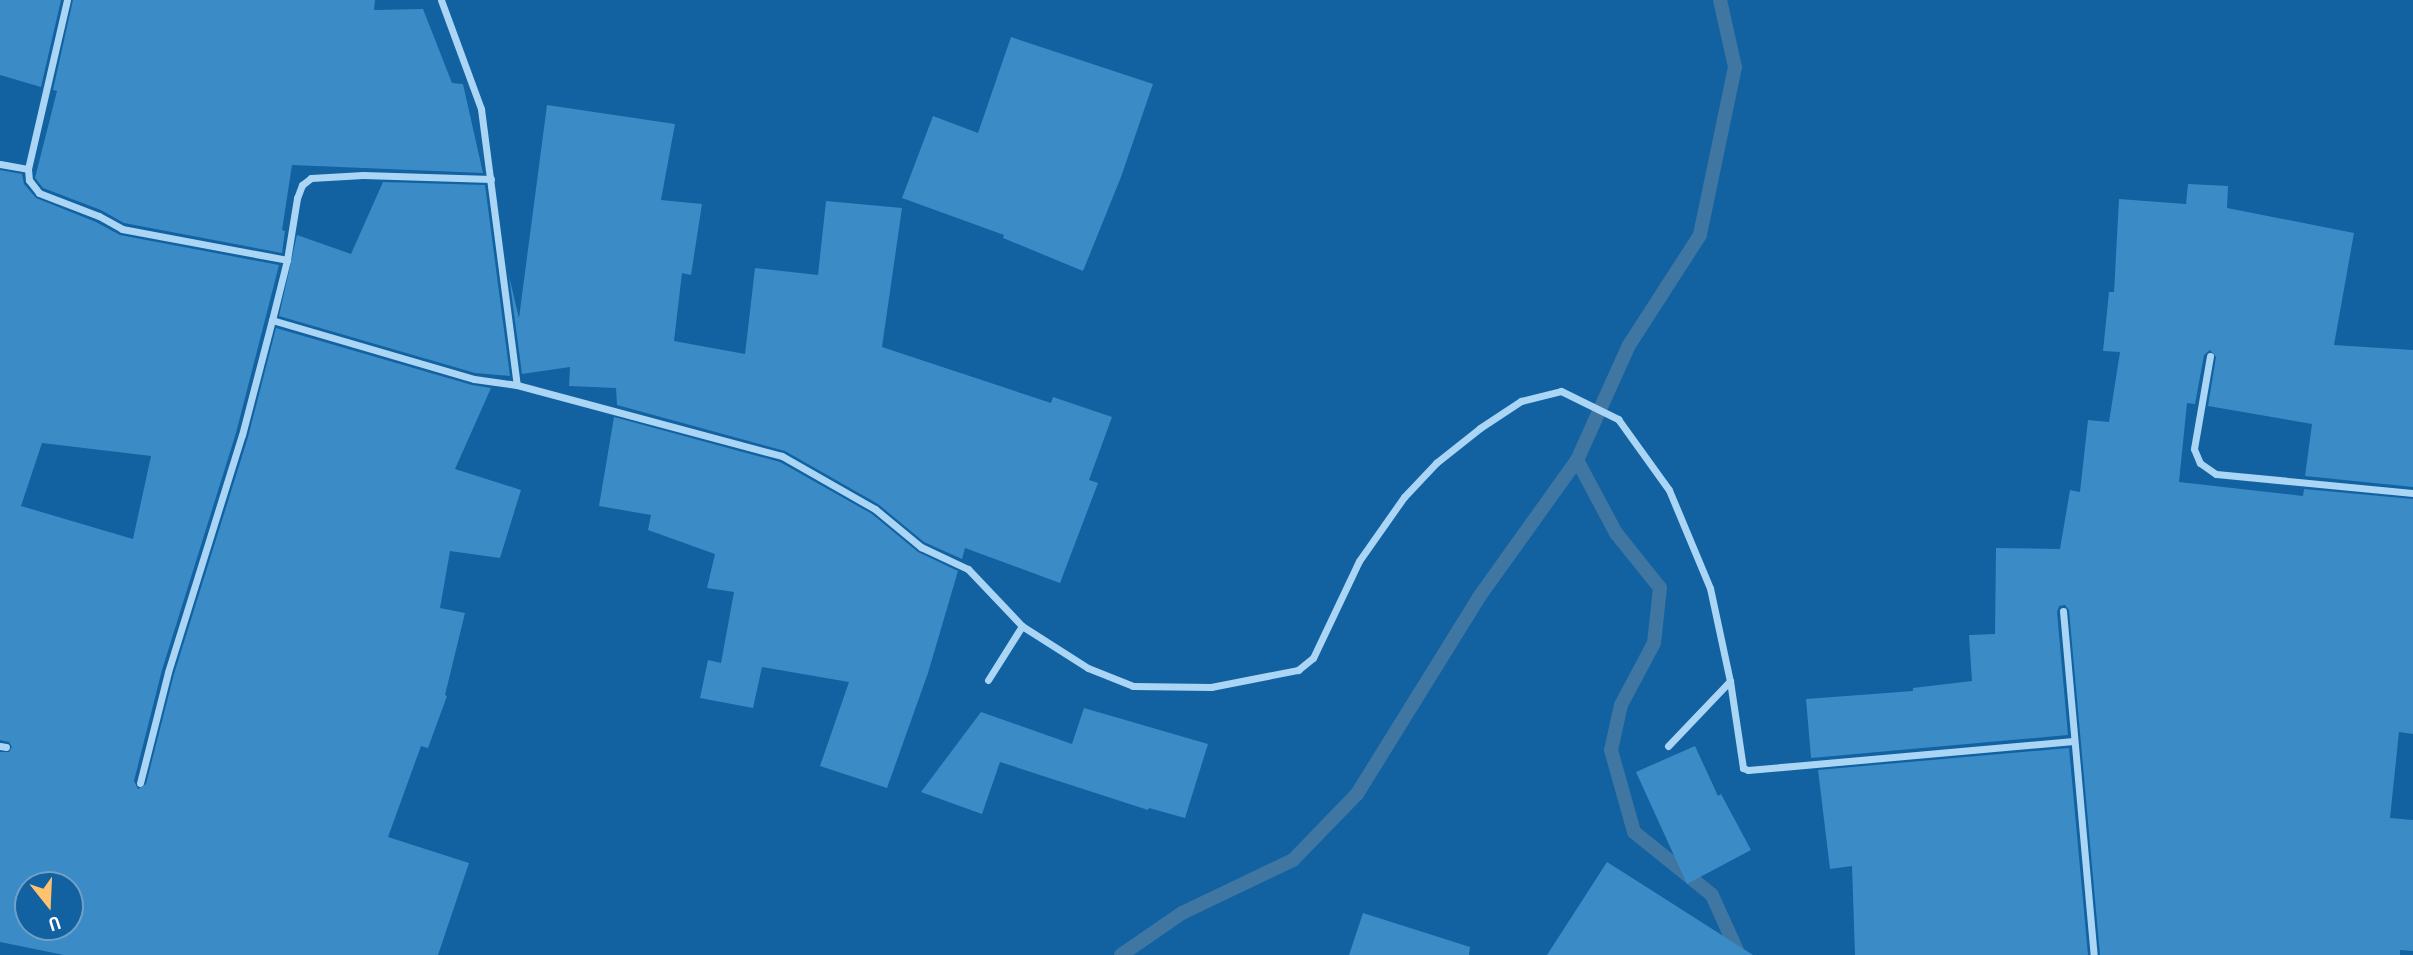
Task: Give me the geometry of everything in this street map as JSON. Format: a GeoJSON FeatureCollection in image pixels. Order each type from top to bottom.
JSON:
{"type":"FeatureCollection","features":[{"type":"Feature","properties":{"kind":"street"},"geometry":{"type":"LineString","coordinates":[[67,0],[28,169],[29,180],[39,193],[99,216],[122,229],[287,260]]}},
{"type":"Feature","properties":{"kind":"street"},"geometry":{"type":"LineString","coordinates":[[441,0],[481,109],[517,385]]}},
{"type":"Feature","properties":{"kind":"street"},"geometry":{"type":"LineString","coordinates":[[0,164],[28,169]]}},
{"type":"Feature","properties":{"kind":"street"},"geometry":{"type":"LineString","coordinates":[[140,783],[168,672],[242,435],[287,260],[297,198],[302,185],[311,178],[363,175],[491,179]]}},
{"type":"Feature","properties":{"kind":"street"},"geometry":{"type":"LineString","coordinates":[[272,320],[474,379],[517,385],[782,456],[875,509],[921,547],[968,569],[1022,626],[1088,668],[1133,686],[1211,687],[1298,670],[1312,658],[1359,561],[1404,497],[1436,463],[1480,428],[1521,401],[1561,391],[1618,419],[1670,490],[1710,588],[1730,681],[1743,768],[1748,770],[2074,741]]}},
{"type":"Feature","properties":{"kind":"street"},"geometry":{"type":"LineString","coordinates":[[2210,356],[2194,449],[2200,463],[2216,474],[2413,493]]}},
{"type":"Feature","properties":{"kind":"street"},"geometry":{"type":"LineString","coordinates":[[2063,611],[2094,955]]}},
{"type":"Feature","properties":{"kind":"street"},"geometry":{"type":"LineString","coordinates":[[988,680],[1022,626]]}},
{"type":"Feature","properties":{"kind":"street"},"geometry":{"type":"LineString","coordinates":[[1668,747],[1730,681]]}},
{"type":"Feature","properties":{"kind":"building"},"geometry":{"type":"Polygon","coordinates":[[[0,0],[61,0],[41,87],[0,75],[0,0]]]}},
{"type":"Feature","properties":{"kind":"building"},"geometry":{"type":"Polygon","coordinates":[[[73,0],[375,0],[374,10],[423,9],[452,83],[463,84],[483,173],[292,165],[282,230],[285,231],[282,253],[124,223],[101,210],[43,188],[35,178],[57,91],[53,90],[73,0]]]}},
{"type":"Feature","properties":{"kind":"building"},"geometry":{"type":"Polygon","coordinates":[[[1011,37],[1153,84],[1121,177],[1083,271],[1003,238],[1004,235],[902,198],[933,116],[978,133],[1011,37]]]}},
{"type":"Feature","properties":{"kind":"building"},"geometry":{"type":"Polygon","coordinates":[[[547,105],[675,124],[661,200],[702,204],[691,275],[682,273],[674,341],[745,354],[755,268],[818,275],[826,201],[902,208],[882,347],[1051,403],[1053,397],[1112,417],[1089,480],[1098,483],[1060,583],[965,548],[962,559],[924,542],[878,504],[785,451],[617,405],[616,388],[569,386],[570,367],[522,374],[509,276],[519,318],[547,105]]]}},
{"type":"Feature","properties":{"kind":"building"},"geometry":{"type":"Polygon","coordinates":[[[0,170],[22,174],[24,184],[36,198],[96,222],[120,235],[279,265],[236,433],[162,670],[134,781],[138,789],[146,784],[174,674],[248,437],[276,328],[472,385],[491,388],[455,469],[521,490],[500,558],[450,551],[440,608],[465,613],[445,695],[447,696],[428,748],[421,746],[388,837],[469,863],[438,955],[64,955],[0,942],[0,752],[9,752],[12,747],[9,742],[0,740],[0,170]],[[42,443],[21,506],[133,539],[151,456],[42,443]]]}},
{"type":"Feature","properties":{"kind":"building"},"geometry":{"type":"Polygon","coordinates":[[[383,182],[485,185],[510,376],[475,373],[279,316],[297,235],[351,254],[383,182]]]}},
{"type":"Feature","properties":{"kind":"building"},"geometry":{"type":"Polygon","coordinates":[[[2188,184],[2228,186],[2227,208],[2354,233],[2334,345],[2413,350],[2413,487],[2305,476],[2312,424],[2208,406],[2216,357],[2210,350],[2204,355],[2195,404],[2187,403],[2179,482],[2303,496],[2304,489],[2413,499],[2413,734],[2399,732],[2390,818],[2413,820],[2413,951],[2400,950],[2400,955],[2100,955],[2069,610],[2065,605],[2059,606],[2057,612],[2068,735],[1811,758],[1806,699],[1913,691],[1913,688],[1972,681],[1969,635],[1995,634],[1996,548],[2060,549],[2070,490],[2080,492],[2088,420],[2109,422],[2120,352],[2103,351],[2109,292],[2114,292],[2119,199],[2186,204],[2188,184]]]}},
{"type":"Feature","properties":{"kind":"building"},"geometry":{"type":"Polygon","coordinates":[[[614,417],[780,462],[872,514],[918,552],[958,571],[928,673],[887,788],[820,766],[849,682],[762,667],[753,708],[700,698],[708,660],[721,663],[734,592],[707,588],[715,554],[648,530],[651,515],[599,506],[614,417]]]}},
{"type":"Feature","properties":{"kind":"building"},"geometry":{"type":"Polygon","coordinates":[[[1084,708],[1208,744],[1185,818],[1149,808],[1148,810],[1000,762],[982,814],[921,792],[981,712],[1072,744],[1084,708]]]}},
{"type":"Feature","properties":{"kind":"building"},"geometry":{"type":"Polygon","coordinates":[[[1695,746],[1718,796],[1721,794],[1751,850],[1687,884],[1636,772],[1695,746]]]}},
{"type":"Feature","properties":{"kind":"building"},"geometry":{"type":"Polygon","coordinates":[[[2069,748],[2088,955],[1855,955],[1852,866],[1830,869],[1818,770],[2069,748]]]}},
{"type":"Feature","properties":{"kind":"building"},"geometry":{"type":"Polygon","coordinates":[[[1607,862],[1637,881],[1753,955],[1547,955],[1607,862]]]}},
{"type":"Feature","properties":{"kind":"building"},"geometry":{"type":"Polygon","coordinates":[[[1363,913],[1470,947],[1469,955],[1349,955],[1363,913]]]}},
{"type":"Feature","properties":{"kind":"waterway"},"geometry":{"type":"LineString","coordinates":[[1720,0],[1735,67],[1700,235],[1629,345],[1577,460],[1616,533],[1660,588],[1654,643],[1621,705],[1611,750],[1634,832],[1712,895],[1739,955]]}},
{"type":"Feature","properties":{"kind":"waterway"},"geometry":{"type":"LineString","coordinates":[[1121,955],[1182,913],[1293,860],[1357,794],[1479,597],[1577,460]]}}]}
